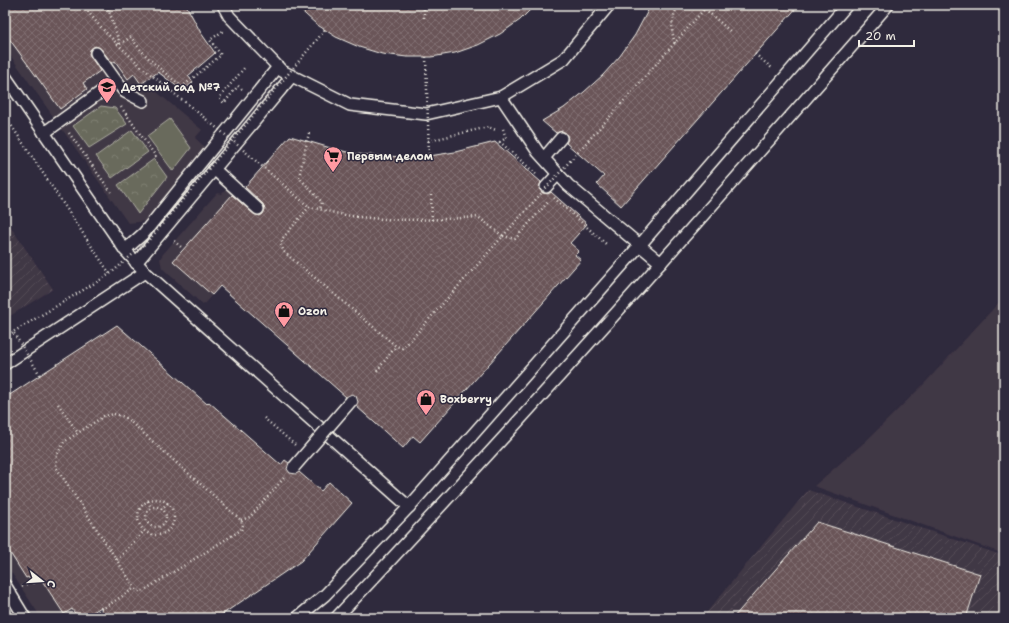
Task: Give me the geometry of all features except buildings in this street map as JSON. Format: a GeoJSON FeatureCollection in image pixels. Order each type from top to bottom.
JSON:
{"type":"FeatureCollection","features":[{"type":"Feature","properties":{"kind":"lane"},"geometry":{"type":"LineString","coordinates":[[223,5],[229,16],[282,71],[350,105],[426,114],[501,97],[564,59],[609,5]]}},
{"type":"Feature","properties":{"kind":"lane"},"geometry":{"type":"LineString","coordinates":[[297,618],[325,595],[409,507],[640,245],[847,5]]}},
{"type":"Feature","properties":{"kind":"lane"},"geometry":{"type":"LineString","coordinates":[[336,618],[437,511],[661,263],[888,5]]}},
{"type":"Feature","properties":{"kind":"lane"},"geometry":{"type":"LineString","coordinates":[[96,53],[125,92],[143,101]]}},
{"type":"Feature","properties":{"kind":"lane"},"geometry":{"type":"LineString","coordinates":[[125,250],[144,233],[278,67]]}},
{"type":"Feature","properties":{"kind":"lane"},"geometry":{"type":"LineString","coordinates":[[5,76],[125,250],[136,263],[409,507]]}},
{"type":"Feature","properties":{"kind":"lane"},"geometry":{"type":"LineString","coordinates":[[136,263],[292,76]]}},
{"type":"Feature","properties":{"kind":"lane"},"geometry":{"type":"LineString","coordinates":[[44,133],[116,81]]}},
{"type":"Feature","properties":{"kind":"lane"},"geometry":{"type":"LineString","coordinates":[[501,97],[544,158],[568,186],[661,263]]}},
{"type":"Feature","properties":{"kind":"lane"},"geometry":{"type":"LineString","coordinates":[[544,158],[561,138]]}},
{"type":"Feature","properties":{"kind":"lane"},"geometry":{"type":"LineString","coordinates":[[214,170],[258,209]]}},
{"type":"Feature","properties":{"kind":"lane"},"geometry":{"type":"LineString","coordinates":[[546,187],[558,174]]}},
{"type":"Feature","properties":{"kind":"lane"},"geometry":{"type":"LineString","coordinates":[[5,364],[145,272]]}},
{"type":"Feature","properties":{"kind":"lane"},"geometry":{"type":"LineString","coordinates":[[294,467],[351,401]]}},
{"type":"Feature","properties":{"kind":"lane"},"geometry":{"type":"LineString","coordinates":[[5,585],[25,618]]}},
{"type":"Feature","properties":{"kind":"path"},"geometry":{"type":"LineString","coordinates":[[83,5],[121,48],[144,69],[233,141],[309,207],[346,215],[388,219],[432,220],[478,217],[503,236],[515,239],[552,197],[606,244]]}},
{"type":"Feature","properties":{"kind":"path"},"geometry":{"type":"LineString","coordinates":[[107,5],[121,48]]}},
{"type":"Feature","properties":{"kind":"path"},"geometry":{"type":"LineString","coordinates":[[424,5],[424,19]]}},
{"type":"Feature","properties":{"kind":"path"},"geometry":{"type":"LineString","coordinates":[[674,43],[672,23],[674,13],[678,5]]}},
{"type":"Feature","properties":{"kind":"path"},"geometry":{"type":"LineString","coordinates":[[309,207],[283,238],[281,245],[284,252],[396,346],[402,348],[708,5]]}},
{"type":"Feature","properties":{"kind":"path"},"geometry":{"type":"LineString","coordinates":[[705,9],[731,32]]}},
{"type":"Feature","properties":{"kind":"path"},"geometry":{"type":"LineString","coordinates":[[5,337],[110,274],[148,241],[325,30]]}},
{"type":"Feature","properties":{"kind":"path"},"geometry":{"type":"LineString","coordinates":[[120,44],[131,37],[136,46],[151,61],[182,87],[221,54],[210,40]]}},
{"type":"Feature","properties":{"kind":"path"},"geometry":{"type":"LineString","coordinates":[[756,54],[784,79]]}},
{"type":"Feature","properties":{"kind":"path"},"geometry":{"type":"LineString","coordinates":[[426,57],[429,156]]}},
{"type":"Feature","properties":{"kind":"path"},"geometry":{"type":"LineString","coordinates":[[224,103],[219,98],[245,67]]}},
{"type":"Feature","properties":{"kind":"path"},"geometry":{"type":"LineString","coordinates":[[118,104],[158,158]]}},
{"type":"Feature","properties":{"kind":"path"},"geometry":{"type":"LineString","coordinates":[[5,116],[110,274]]}},
{"type":"Feature","properties":{"kind":"path"},"geometry":{"type":"LineString","coordinates":[[60,121],[111,192]]}},
{"type":"Feature","properties":{"kind":"path"},"geometry":{"type":"LineString","coordinates":[[502,126],[506,138],[500,142],[538,175]]}},
{"type":"Feature","properties":{"kind":"path"},"geometry":{"type":"LineString","coordinates":[[428,141],[488,127],[496,130]]}},
{"type":"Feature","properties":{"kind":"path"},"geometry":{"type":"LineString","coordinates":[[309,133],[298,177],[322,202],[320,209]]}},
{"type":"Feature","properties":{"kind":"path"},"geometry":{"type":"LineString","coordinates":[[431,195],[432,220]]}},
{"type":"Feature","properties":{"kind":"path"},"geometry":{"type":"LineString","coordinates":[[174,241],[181,247]]}},
{"type":"Feature","properties":{"kind":"path"},"geometry":{"type":"LineString","coordinates":[[13,332],[40,375]]}},
{"type":"Feature","properties":{"kind":"path"},"geometry":{"type":"LineString","coordinates":[[377,371],[396,346]]}},
{"type":"Feature","properties":{"kind":"path"},"geometry":{"type":"LineString","coordinates":[[58,404],[78,433]]}},
{"type":"Feature","properties":{"kind":"path"},"geometry":{"type":"LineString","coordinates":[[114,414],[125,417],[242,520],[243,525],[241,530],[143,591],[138,591],[134,588],[56,467],[57,454],[64,442],[104,416],[114,414]]}},
{"type":"Feature","properties":{"kind":"path"},"geometry":{"type":"LineString","coordinates":[[264,418],[305,454]]}},
{"type":"Feature","properties":{"kind":"path"},"geometry":{"type":"LineString","coordinates":[[242,520],[250,517],[294,467]]}},
{"type":"Feature","properties":{"kind":"path"},"geometry":{"type":"LineString","coordinates":[[155,499],[168,503],[174,516],[173,523],[169,529],[164,533],[157,535],[144,531],[138,518],[138,511],[142,505],[155,499]]}},
{"type":"Feature","properties":{"kind":"path"},"geometry":{"type":"LineString","coordinates":[[148,501],[151,508]]}},
{"type":"Feature","properties":{"kind":"path"},"geometry":{"type":"LineString","coordinates":[[161,509],[168,503]]}},
{"type":"Feature","properties":{"kind":"path"},"geometry":{"type":"LineString","coordinates":[[156,507],[165,513],[166,518],[164,523],[160,526],[154,527],[146,521],[147,511],[151,508],[156,507]]}},
{"type":"Feature","properties":{"kind":"path"},"geometry":{"type":"LineString","coordinates":[[117,560],[144,531]]}},
{"type":"Feature","properties":{"kind":"path"},"geometry":{"type":"LineString","coordinates":[[88,618],[134,588]]}},
{"type":"Feature","properties":{"kind":"shaded area","name":"Детский сад №7"},"geometry":{"type":"Polygon","coordinates":[[[5,8],[100,40],[128,79],[134,74],[141,84],[145,82],[202,130],[195,138],[206,148],[146,221],[128,223],[5,48],[5,8]]]}},
{"type":"Feature","properties":{"kind":"shaded area"},"geometry":{"type":"Polygon","coordinates":[[[234,180],[272,213],[220,286],[203,305],[162,268],[160,259],[217,193],[222,194],[234,180]]]}},
{"type":"Feature","properties":{"kind":"shaded area"},"geometry":{"type":"Polygon","coordinates":[[[5,219],[53,289],[5,319],[5,219]]]}},
{"type":"Feature","properties":{"kind":"shaded area"},"geometry":{"type":"Polygon","coordinates":[[[1004,297],[1004,554],[814,486],[866,441],[924,384],[1004,297]]]}},
{"type":"Feature","properties":{"kind":"shaded area"},"geometry":{"type":"Polygon","coordinates":[[[808,490],[1004,556],[1004,618],[702,618],[808,490]]]}},
{"type":"Feature","properties":{"kind":"shaded area"},"geometry":{"type":"Polygon","coordinates":[[[10,531],[64,614],[72,609],[84,618],[58,618],[38,613],[5,563],[5,534],[10,531]]]}},
{"type":"Feature","properties":{"kind":"green space"},"geometry":{"type":"Polygon","coordinates":[[[101,106],[115,108],[127,124],[89,148],[73,126],[101,106]]]}},
{"type":"Feature","properties":{"kind":"green space"},"geometry":{"type":"Polygon","coordinates":[[[170,119],[191,148],[173,171],[147,136],[170,119]]]}},
{"type":"Feature","properties":{"kind":"green space"},"geometry":{"type":"Polygon","coordinates":[[[132,130],[148,152],[112,178],[96,156],[132,130]]]}},
{"type":"Feature","properties":{"kind":"green space"},"geometry":{"type":"Polygon","coordinates":[[[154,159],[167,177],[138,214],[118,185],[154,159]]]}},
{"type":"Feature","properties":{"kind":"place","name":"Детский сад №7"},"geometry":{"type":"Point","coordinates":[107,104]}},
{"type":"Feature","properties":{"kind":"place","name":"Первым делом"},"geometry":{"type":"Point","coordinates":[333,173]}},
{"type":"Feature","properties":{"kind":"place","name":"Ozon"},"geometry":{"type":"Point","coordinates":[284,328]}},
{"type":"Feature","properties":{"kind":"place","name":"Boxberry"},"geometry":{"type":"Point","coordinates":[426,416]}}]}
